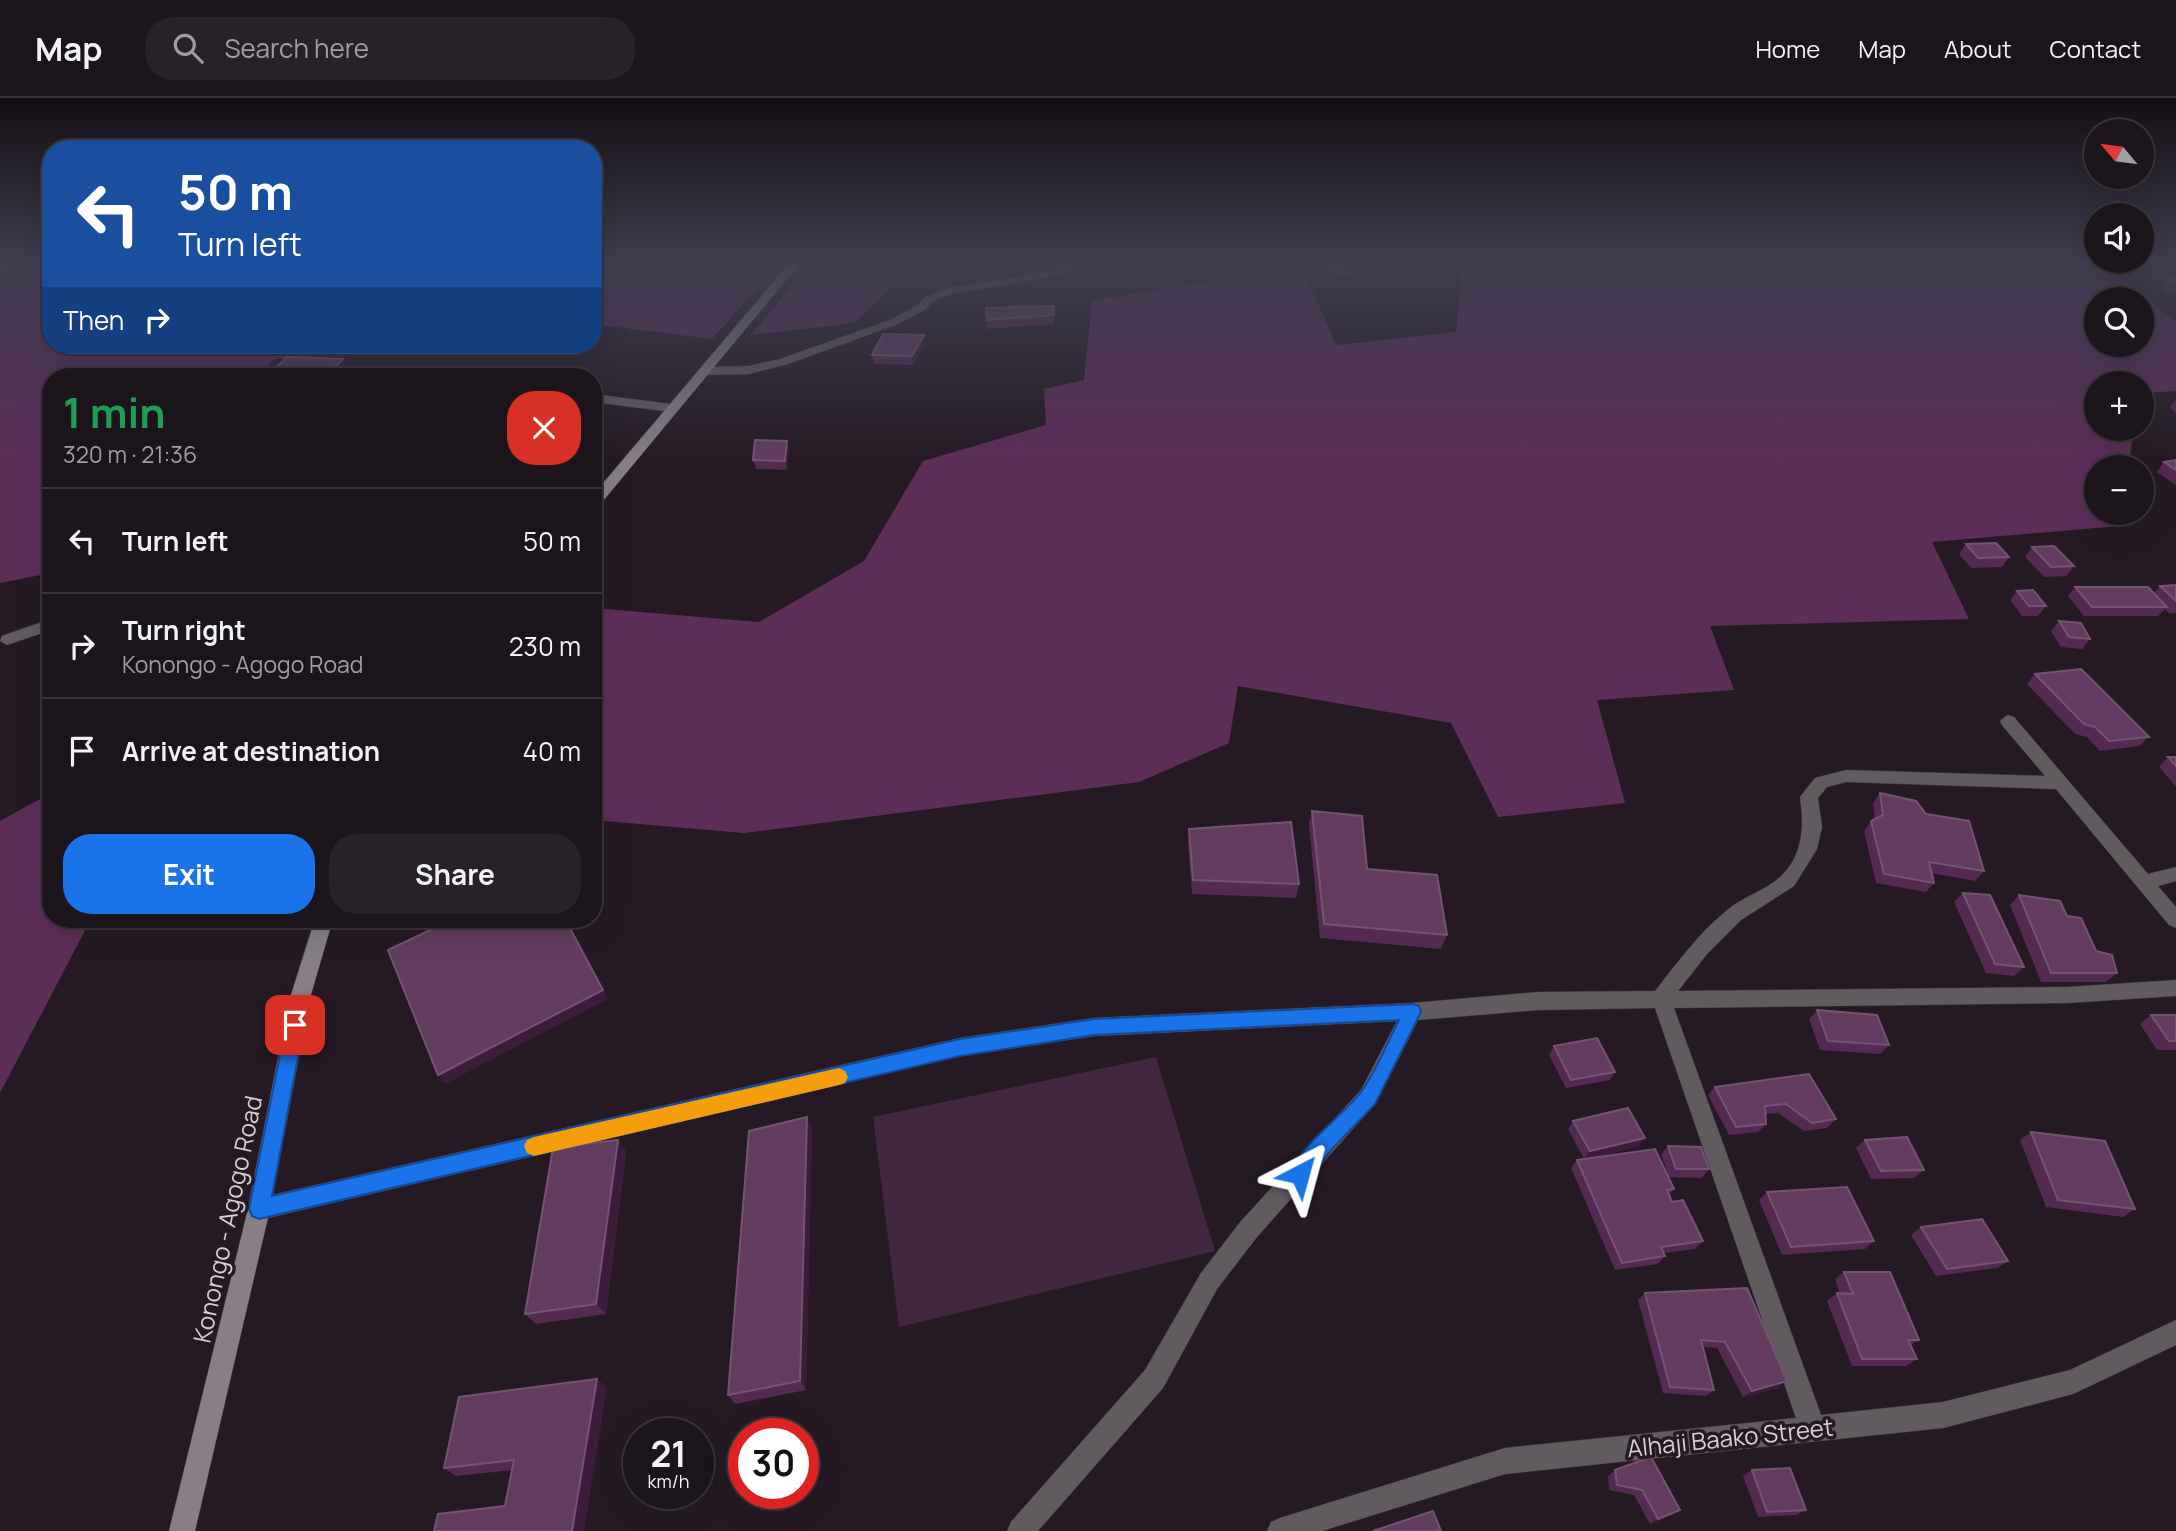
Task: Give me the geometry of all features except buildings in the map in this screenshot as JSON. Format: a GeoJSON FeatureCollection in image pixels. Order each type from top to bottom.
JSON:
{"type":"FeatureCollection","features":[{"type":"Feature","properties":{"kind":"main road"},"geometry":{"type":"LineString","coordinates":[[602,493],[739,328]]}},
{"type":"Feature","properties":{"kind":"main road","name":"Konongo - Agogo Road"},"geometry":{"type":"LineString","coordinates":[[182,1531],[259,1209],[300,998],[321,928]]}},
{"type":"Feature","properties":{"kind":"street"},"geometry":{"type":"LineString","coordinates":[[703,370],[749,370],[784,362],[878,328]]}},
{"type":"Feature","properties":{"kind":"street"},"geometry":{"type":"LineString","coordinates":[[602,399],[671,408]]}},
{"type":"Feature","properties":{"kind":"street"},"geometry":{"type":"LineString","coordinates":[[7,640],[42,627]]}},
{"type":"Feature","properties":{"kind":"street"},"geometry":{"type":"LineString","coordinates":[[2008,721],[2176,920]]}},
{"type":"Feature","properties":{"kind":"street"},"geometry":{"type":"LineString","coordinates":[[1661,998],[1700,948],[1734,915],[1788,881],[1808,849],[1813,827],[1809,797],[1821,782],[1846,776],[2061,783]]}},
{"type":"Feature","properties":{"kind":"street"},"geometry":{"type":"LineString","coordinates":[[2143,883],[2176,874]]}},
{"type":"Feature","properties":{"kind":"street"},"geometry":{"type":"LineString","coordinates":[[259,1209],[960,1047],[1094,1027],[1412,1012],[1538,1000],[2067,995],[2176,988]]}},
{"type":"Feature","properties":{"kind":"street"},"geometry":{"type":"LineString","coordinates":[[1661,998],[1813,1429]]}},
{"type":"Feature","properties":{"kind":"street"},"geometry":{"type":"LineString","coordinates":[[1020,1531],[1154,1379],[1209,1282],[1249,1229],[1368,1097],[1412,1012]]}},
{"type":"Feature","properties":{"kind":"street","name":"Alhaji Baako Street"},"geometry":{"type":"LineString","coordinates":[[1280,1531],[1505,1461],[1943,1415],[2073,1382],[2176,1332]]}},
{"type":"Feature","properties":{"kind":"shaded area"},"geometry":{"type":"Polygon","coordinates":[[[0,328],[42,328],[42,354],[354,354],[275,359],[265,368],[42,368],[42,575],[0,583],[0,328]]]}},
{"type":"Feature","properties":{"kind":"shaded area"},"geometry":{"type":"Polygon","coordinates":[[[624,328],[722,328],[712,339],[624,328]]]}},
{"type":"Feature","properties":{"kind":"shaded area"},"geometry":{"type":"Polygon","coordinates":[[[757,328],[812,328],[751,335],[757,328]]]}},
{"type":"Feature","properties":{"kind":"shaded area"},"geometry":{"type":"Polygon","coordinates":[[[1089,328],[1329,328],[1336,345],[1456,332],[1456,328],[2084,328],[2084,357],[2154,357],[2154,328],[2176,328],[2176,391],[2154,392],[2154,371],[2084,371],[2084,441],[2132,441],[2130,455],[2084,455],[2084,525],[2119,526],[1932,542],[1969,619],[1710,626],[1734,690],[1597,700],[1625,803],[1498,817],[1451,723],[1238,686],[1229,743],[1139,782],[744,833],[602,821],[602,609],[759,622],[864,561],[923,461],[1046,425],[1044,389],[1084,380],[1089,328]]]}},
{"type":"Feature","properties":{"kind":"shaded area"},"geometry":{"type":"Polygon","coordinates":[[[42,798],[42,928],[86,928],[0,1093],[0,821],[42,798]]]}},
{"type":"Feature","properties":{"kind":"shaded area"},"geometry":{"type":"Polygon","coordinates":[[[1156,1057],[1215,1251],[899,1327],[873,1117],[1156,1057]]]}},
{"type":"Feature","properties":{"kind":"slow traffic"},"geometry":{"type":"LineString","coordinates":[[534,1146],[839,1077]]}},
{"type":"Feature","properties":{"kind":"route"},"geometry":{"type":"LineString","coordinates":[[295,1025],[259,1209],[844,1076],[960,1047],[1094,1027],[1412,1012],[1368,1097],[1300,1174]]}}]}
